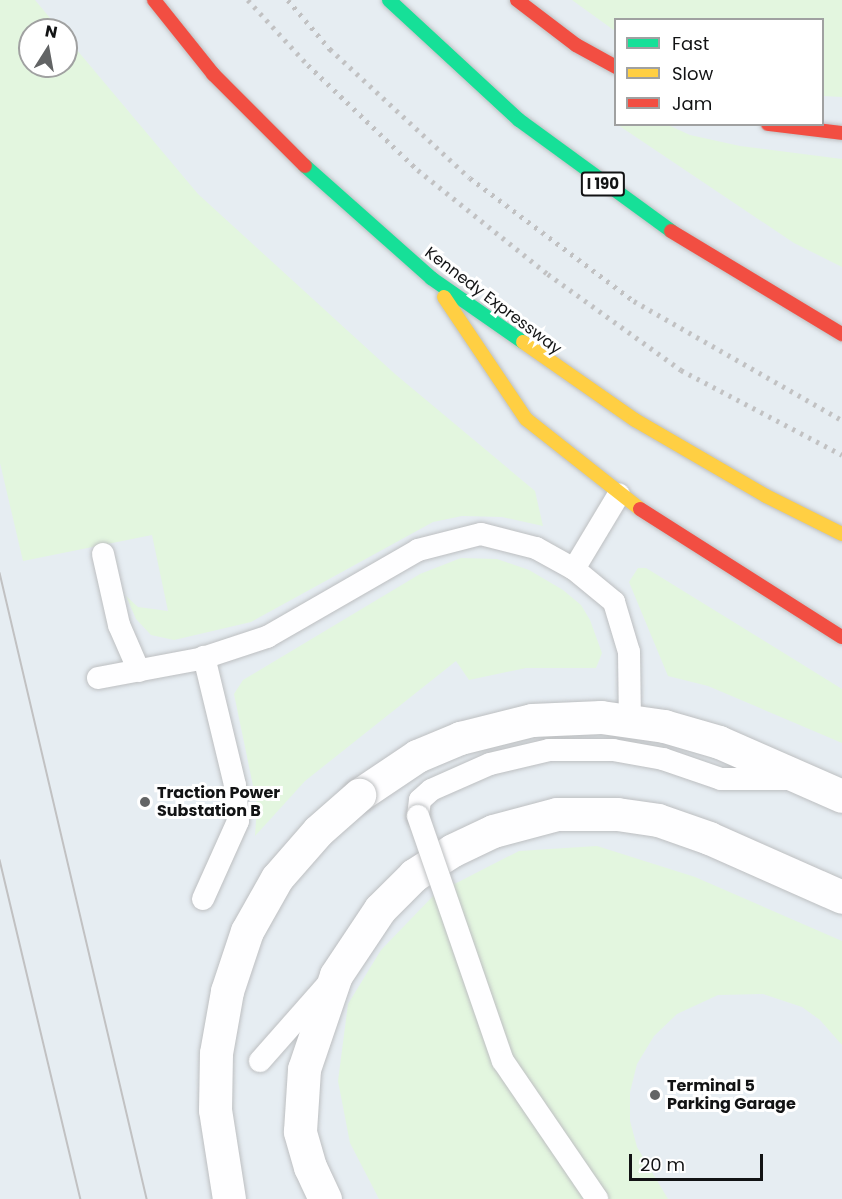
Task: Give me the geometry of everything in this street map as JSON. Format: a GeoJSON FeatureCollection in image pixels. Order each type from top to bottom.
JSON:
{"type":"FeatureCollection","features":[{"type":"Feature","properties":{"kind":"highway","name":"Kennedy Expressway"},"geometry":{"type":"LineString","coordinates":[[154,0],[213,75],[304,165],[431,278],[635,420],[766,496],[842,534]]}},
{"type":"Feature","properties":{"kind":"highway","name":"I 190"},"geometry":{"type":"LineString","coordinates":[[389,0],[519,120],[603,183],[687,242],[842,333]]}},
{"type":"Feature","properties":{"kind":"highway"},"geometry":{"type":"LineString","coordinates":[[517,0],[576,45],[614,66]]}},
{"type":"Feature","properties":{"kind":"highway"},"geometry":{"type":"LineString","coordinates":[[783,126],[842,134]]}},
{"type":"Feature","properties":{"kind":"highway"},"geometry":{"type":"LineString","coordinates":[[431,278],[526,419],[619,494],[719,562],[842,637]]}},
{"type":"Feature","properties":{"kind":"street"},"geometry":{"type":"LineString","coordinates":[[229,1199],[215,1110],[216,1053],[227,991],[247,932],[278,878],[318,831],[359,795],[417,756],[460,738],[532,720],[601,717],[630,721],[719,742],[842,796]]}},
{"type":"Feature","properties":{"kind":"street"},"geometry":{"type":"LineString","coordinates":[[325,1199],[310,1167],[300,1131],[304,1069],[336,975],[380,909],[414,875],[453,850],[493,831],[557,814],[610,814],[658,820],[842,897]]}},
{"type":"Feature","properties":{"kind":"lane"},"geometry":{"type":"LineString","coordinates":[[574,568],[619,494]]}},
{"type":"Feature","properties":{"kind":"lane"},"geometry":{"type":"LineString","coordinates":[[98,678],[204,657],[267,637],[418,550],[449,539],[481,534],[536,548],[574,568],[614,602],[629,652],[630,721]]}},
{"type":"Feature","properties":{"kind":"lane"},"geometry":{"type":"LineString","coordinates":[[103,555],[119,625],[139,671]]}},
{"type":"Feature","properties":{"kind":"lane"},"geometry":{"type":"LineString","coordinates":[[202,899],[238,821],[235,785],[204,657]]}},
{"type":"Feature","properties":{"kind":"lane"},"geometry":{"type":"LineString","coordinates":[[597,1199],[503,1061],[418,816],[420,800],[431,790],[490,764],[549,750],[613,750],[663,759],[721,779],[807,779]]}},
{"type":"Feature","properties":{"kind":"lane"},"geometry":{"type":"LineString","coordinates":[[260,1060],[336,975]]}},
{"type":"Feature","properties":{"kind":"shaded area"},"geometry":{"type":"Polygon","coordinates":[[[0,0],[842,0],[842,1199],[0,1199],[0,0]]]}},
{"type":"Feature","properties":{"kind":"green space"},"geometry":{"type":"Polygon","coordinates":[[[0,0],[35,0],[50,18],[18,18],[18,78],[78,78],[78,51],[198,194],[395,374],[535,491],[543,526],[502,517],[462,516],[433,522],[251,622],[174,640],[151,635],[136,619],[126,596],[138,607],[168,611],[152,535],[23,561],[0,463],[0,0]]]}},
{"type":"Feature","properties":{"kind":"green space"},"geometry":{"type":"Polygon","coordinates":[[[572,0],[842,0],[842,97],[824,96],[824,18],[614,18],[614,30],[572,0]]]}},
{"type":"Feature","properties":{"kind":"green space"},"geometry":{"type":"Polygon","coordinates":[[[619,126],[670,126],[690,135],[740,146],[842,159],[842,267],[794,243],[619,126]]]}},
{"type":"Feature","properties":{"kind":"green space"},"geometry":{"type":"Polygon","coordinates":[[[461,558],[497,559],[529,570],[563,590],[581,605],[590,620],[602,653],[596,668],[526,668],[469,680],[456,661],[305,781],[255,836],[257,805],[234,694],[243,680],[420,574],[461,558]]]}},
{"type":"Feature","properties":{"kind":"green space"},"geometry":{"type":"Polygon","coordinates":[[[638,568],[646,568],[842,689],[842,743],[708,686],[668,676],[629,582],[638,568]]]}},
{"type":"Feature","properties":{"kind":"green space"},"geometry":{"type":"Polygon","coordinates":[[[597,846],[695,877],[842,941],[842,1045],[820,1020],[802,1007],[763,994],[718,995],[677,1014],[654,1036],[637,1064],[630,1092],[630,1121],[637,1147],[668,1199],[379,1199],[350,1143],[338,1081],[348,1004],[381,950],[435,894],[519,851],[597,846]]]}},
{"type":"Feature","properties":{"kind":"tram line"},"geometry":{"type":"LineString","coordinates":[[0,573],[147,1199]]}},
{"type":"Feature","properties":{"kind":"tram line"},"geometry":{"type":"LineString","coordinates":[[0,860],[81,1199]]}},
{"type":"Feature","properties":{"kind":"railway"},"geometry":{"type":"LineString","coordinates":[[248,0],[308,65],[418,170],[548,274],[681,370],[842,455]]}},
{"type":"Feature","properties":{"kind":"railway"},"geometry":{"type":"LineString","coordinates":[[288,0],[330,49],[470,178],[634,301],[842,420]]}},
{"type":"Feature","properties":{"kind":"traffic: fast"},"geometry":{"type":"LineString","coordinates":[[389,0],[519,120],[671,231]]}},
{"type":"Feature","properties":{"kind":"traffic: fast"},"geometry":{"type":"LineString","coordinates":[[305,166],[431,278],[523,342]]}},
{"type":"Feature","properties":{"kind":"traffic: slow"},"geometry":{"type":"LineString","coordinates":[[444,297],[526,419],[640,509]]}},
{"type":"Feature","properties":{"kind":"traffic: slow"},"geometry":{"type":"LineString","coordinates":[[523,342],[635,420],[766,496],[842,534]]}},
{"type":"Feature","properties":{"kind":"traffic: jam"},"geometry":{"type":"LineString","coordinates":[[154,0],[213,74],[305,166]]}},
{"type":"Feature","properties":{"kind":"traffic: jam"},"geometry":{"type":"LineString","coordinates":[[517,0],[576,45],[614,66]]}},
{"type":"Feature","properties":{"kind":"traffic: jam"},"geometry":{"type":"LineString","coordinates":[[784,126],[842,133]]}},
{"type":"Feature","properties":{"kind":"traffic: jam"},"geometry":{"type":"LineString","coordinates":[[671,231],[842,334]]}},
{"type":"Feature","properties":{"kind":"traffic: jam"},"geometry":{"type":"LineString","coordinates":[[640,509],[842,637]]}},
{"type":"Feature","properties":{"kind":"place","name":"Traction Power Substation B"},"geometry":{"type":"Point","coordinates":[145,802]}},
{"type":"Feature","properties":{"kind":"place","name":"Terminal 5 Parking Garage"},"geometry":{"type":"Point","coordinates":[655,1095]}}]}
